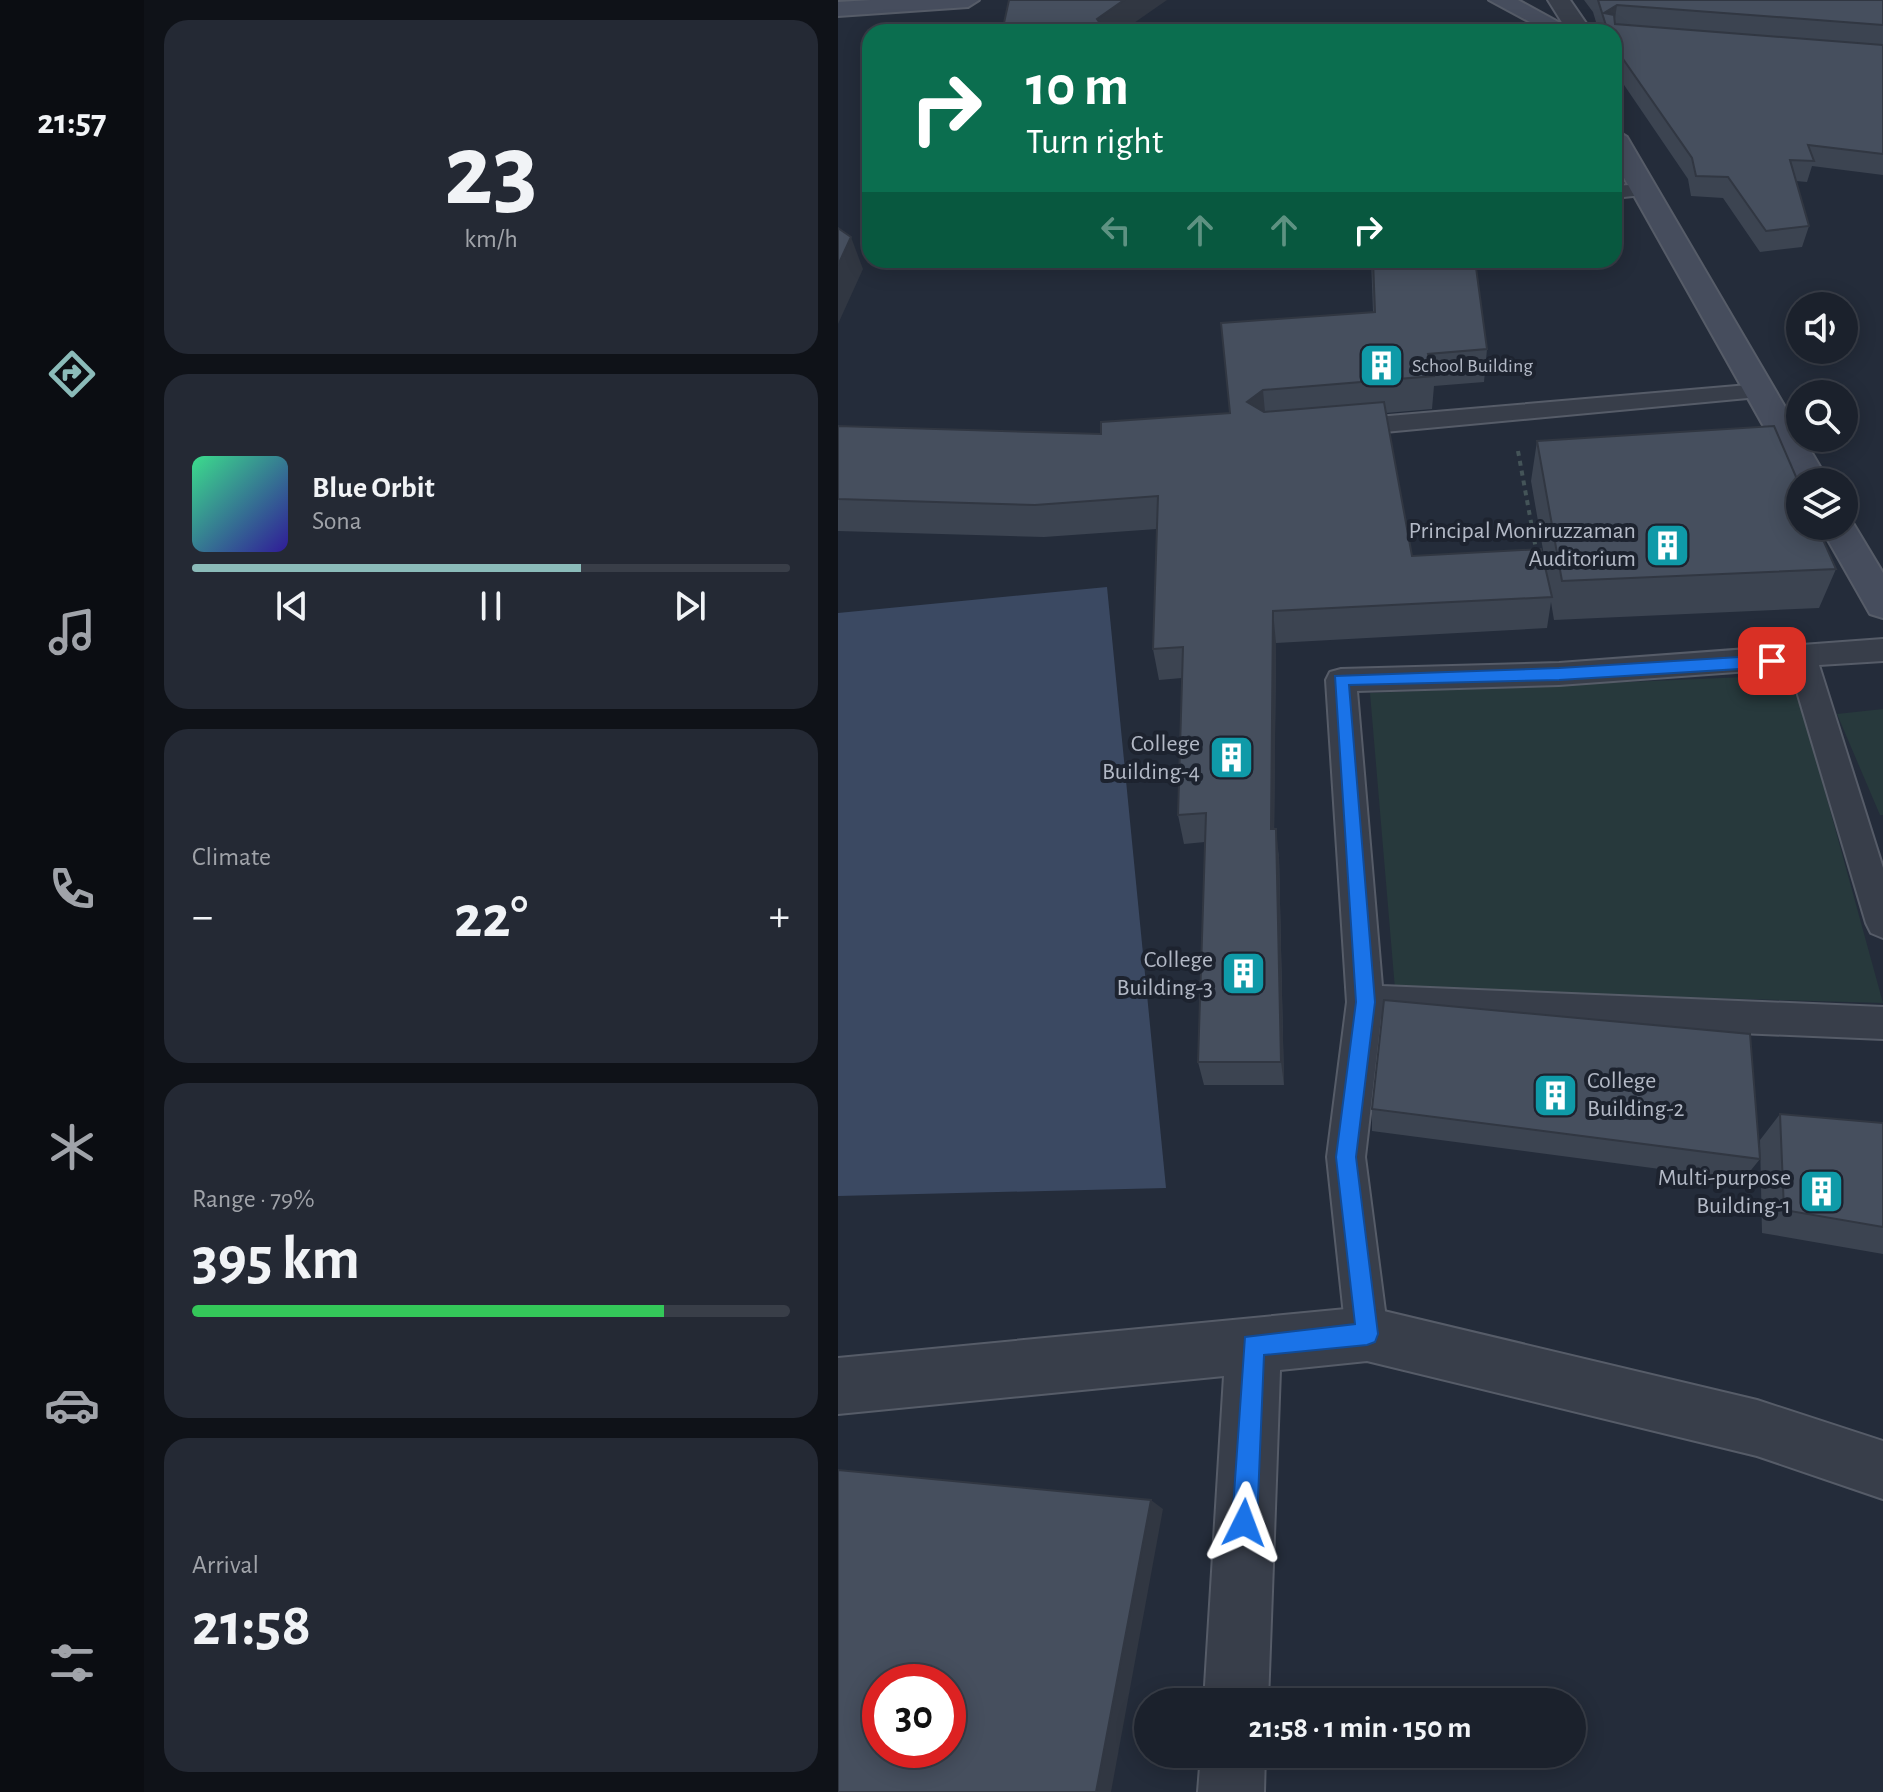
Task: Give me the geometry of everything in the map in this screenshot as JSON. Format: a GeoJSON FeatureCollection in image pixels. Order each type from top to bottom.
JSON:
{"type":"FeatureCollection","features":[{"type":"Feature","properties":{"kind":"street"},"geometry":{"type":"LineString","coordinates":[[844,6],[968,0]]}},
{"type":"Feature","properties":{"kind":"street"},"geometry":{"type":"LineString","coordinates":[[1500,0],[1544,24]]}},
{"type":"Feature","properties":{"kind":"street"},"geometry":{"type":"LineString","coordinates":[[1533,0],[1548,24]]}},
{"type":"Feature","properties":{"kind":"street"},"geometry":{"type":"LineString","coordinates":[[1559,0],[1575,24]]}},
{"type":"Feature","properties":{"kind":"street"},"geometry":{"type":"LineString","coordinates":[[1622,151],[1804,468]]}},
{"type":"Feature","properties":{"kind":"street"},"geometry":{"type":"LineString","coordinates":[[1846,540],[1883,605]]}},
{"type":"Feature","properties":{"kind":"street"},"geometry":{"type":"LineString","coordinates":[[838,1386],[1367,1334],[1757,1428],[1883,1470]]}},
{"type":"Feature","properties":{"kind":"street"},"geometry":{"type":"LineString","coordinates":[[1237,1688],[1253,1345]]}},
{"type":"Feature","properties":{"kind":"street"},"geometry":{"type":"LineString","coordinates":[[1231,1792],[1232,1768]]}},
{"type":"Feature","properties":{"kind":"lane"},"geometry":{"type":"LineString","coordinates":[[1622,191],[1645,190]]}},
{"type":"Feature","properties":{"kind":"lane"},"geometry":{"type":"LineString","coordinates":[[1312,430],[1760,391]]}},
{"type":"Feature","properties":{"kind":"lane"},"geometry":{"type":"LineString","coordinates":[[1367,1334],[1346,1157],[1365,1002],[1341,680],[1559,674],[1802,659],[1883,650]]}},
{"type":"Feature","properties":{"kind":"lane"},"geometry":{"type":"LineString","coordinates":[[1802,659],[1883,923]]}},
{"type":"Feature","properties":{"kind":"lane"},"geometry":{"type":"LineString","coordinates":[[1365,1002],[1883,1023]]}},
{"type":"Feature","properties":{"kind":"path"},"geometry":{"type":"LineString","coordinates":[[1511,413],[1540,566]]}},
{"type":"Feature","properties":{"kind":"shaded area"},"geometry":{"type":"Polygon","coordinates":[[[1793,675],[1883,1003],[1395,989],[1370,693],[1793,675]]]}},
{"type":"Feature","properties":{"kind":"shaded area"},"geometry":{"type":"Polygon","coordinates":[[[1883,709],[1883,815],[1880,815],[1837,714],[1883,709]]]}},
{"type":"Feature","properties":{"kind":"water"},"geometry":{"type":"Polygon","coordinates":[[[1107,587],[1166,1188],[838,1196],[838,613],[1107,587]]]}},
{"type":"Feature","properties":{"kind":"building"},"geometry":{"type":"Polygon","coordinates":[[[1009,0],[1124,0],[1097,19],[1100,24],[1004,24],[1009,0]]]}},
{"type":"Feature","properties":{"kind":"building"},"geometry":{"type":"Polygon","coordinates":[[[1598,0],[1883,0],[1883,25],[1617,5],[1604,13],[1614,15],[1615,24],[1606,24],[1598,0]]]}},
{"type":"Feature","properties":{"kind":"building"},"geometry":{"type":"Polygon","coordinates":[[[1622,25],[1883,45],[1883,154],[1808,145],[1814,161],[1790,160],[1809,226],[1766,231],[1728,177],[1696,176],[1692,158],[1623,59],[1622,25]]]}},
{"type":"Feature","properties":{"kind":"building"},"geometry":{"type":"Polygon","coordinates":[[[838,228],[851,237],[838,265],[838,228]]]}},
{"type":"Feature","properties":{"kind":"building"},"geometry":{"type":"Polygon","coordinates":[[[1373,268],[1476,268],[1487,349],[1428,354],[1434,376],[1263,390],[1247,402],[1264,412],[1384,402],[1412,556],[1541,549],[1552,597],[1273,611],[1271,829],[1276,829],[1281,1062],[1198,1062],[1206,813],[1178,815],[1183,647],[1153,649],[1158,496],[1035,505],[838,499],[838,426],[1101,434],[1101,422],[1230,413],[1221,323],[1375,312],[1373,268]]]}},
{"type":"Feature","properties":{"kind":"building","name":"Principal Moniruzzaman Auditorium"},"geometry":{"type":"Polygon","coordinates":[[[1774,426],[1792,468],[1786,468],[1786,540],[1823,540],[1836,569],[1562,581],[1537,441],[1774,426]]]}},
{"type":"Feature","properties":{"kind":"building","name":"College Building-2"},"geometry":{"type":"Polygon","coordinates":[[[1384,1000],[1750,1034],[1760,1159],[1372,1109],[1384,1000]]]}},
{"type":"Feature","properties":{"kind":"building","name":"Multi-purpose Building-1"},"geometry":{"type":"Polygon","coordinates":[[[1780,1114],[1883,1123],[1883,1227],[1784,1210],[1780,1114]]]}},
{"type":"Feature","properties":{"kind":"building"},"geometry":{"type":"Polygon","coordinates":[[[838,1470],[1151,1500],[1096,1792],[838,1792],[838,1470]]]}},
{"type":"Feature","properties":{"kind":"place","name":"School Building"},"geometry":{"type":"Point","coordinates":[1381,366]}},
{"type":"Feature","properties":{"kind":"place","name":"Principal Moniruzzaman Auditorium"},"geometry":{"type":"Point","coordinates":[1667,545]}},
{"type":"Feature","properties":{"kind":"place","name":"College Building-4"},"geometry":{"type":"Point","coordinates":[1231,758]}},
{"type":"Feature","properties":{"kind":"place","name":"College Building-3"},"geometry":{"type":"Point","coordinates":[1244,974]}},
{"type":"Feature","properties":{"kind":"place","name":"College Building-2"},"geometry":{"type":"Point","coordinates":[1556,1095]}},
{"type":"Feature","properties":{"kind":"place","name":"Multi-purpose Building-1"},"geometry":{"type":"Point","coordinates":[1822,1192]}},
{"type":"Feature","properties":{"kind":"route"},"geometry":{"type":"LineString","coordinates":[[1244,1523],[1253,1345],[1367,1334],[1346,1157],[1365,1002],[1341,680],[1559,674],[1772,661]]}}]}
